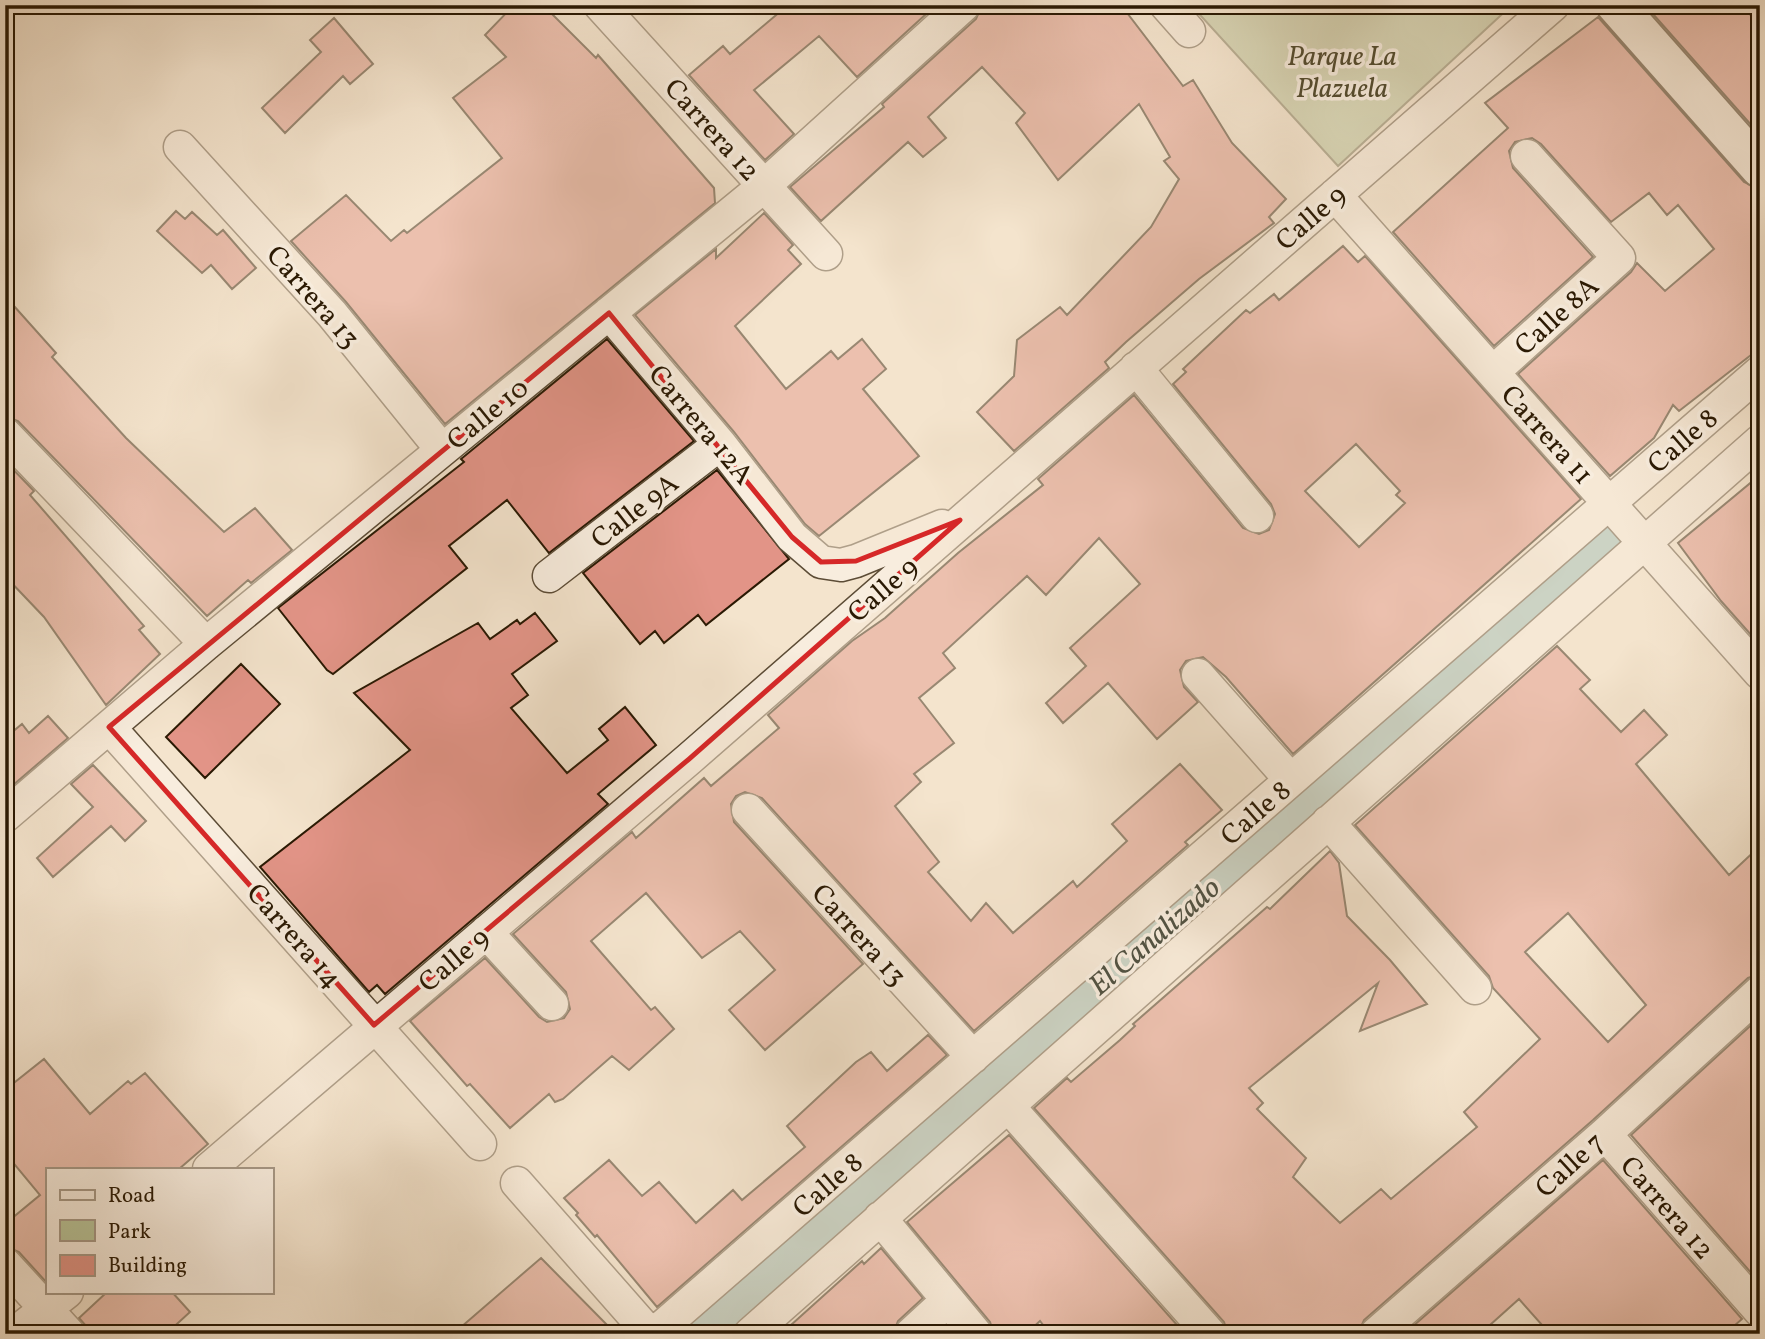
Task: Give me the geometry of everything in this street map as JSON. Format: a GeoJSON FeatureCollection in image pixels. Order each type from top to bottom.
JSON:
{"type":"FeatureCollection","features":[{"type":"Feature","properties":{"kind":"main road"},"geometry":{"type":"LineString","coordinates":[[1616,5],[1760,168]]}},
{"type":"Feature","properties":{"kind":"street","name":"Carrera 12"},"geometry":{"type":"LineString","coordinates":[[600,5],[826,254]]}},
{"type":"Feature","properties":{"kind":"street","name":"Calle 10"},"geometry":{"type":"LineString","coordinates":[[5,816],[206,644],[764,186],[964,5]]}},
{"type":"Feature","properties":{"kind":"street"},"geometry":{"type":"LineString","coordinates":[[1166,5],[1189,31]]}},
{"type":"Feature","properties":{"kind":"street","name":"Calle 9"},"geometry":{"type":"LineString","coordinates":[[210,1168],[374,1025],[689,759],[1553,5]]}},
{"type":"Feature","properties":{"kind":"street","name":"Carrera 13"},"geometry":{"type":"LineString","coordinates":[[180,147],[332,314],[442,450]]}},
{"type":"Feature","properties":{"kind":"street","name":"Calle 8A"},"geometry":{"type":"LineString","coordinates":[[1493,372],[1619,258],[1527,156]]}},
{"type":"Feature","properties":{"kind":"street","name":"Carrera 11"},"geometry":{"type":"LineString","coordinates":[[1335,195],[1760,673]]}},
{"type":"Feature","properties":{"kind":"street","name":"Carrera 12A"},"geometry":{"type":"LineString","coordinates":[[609,313],[720,444],[792,537],[821,562],[841,565],[887,551],[918,533],[960,520]]}},
{"type":"Feature","properties":{"kind":"street"},"geometry":{"type":"LineString","coordinates":[[1136,368],[1257,516]]}},
{"type":"Feature","properties":{"kind":"street","name":"Calle 8"},"geometry":{"type":"LineString","coordinates":[[652,1334],[1760,372]]}},
{"type":"Feature","properties":{"kind":"street"},"geometry":{"type":"LineString","coordinates":[[5,434],[206,644]]}},
{"type":"Feature","properties":{"kind":"street","name":"Calle 8"},"geometry":{"type":"LineString","coordinates":[[750,1334],[1760,441]]}},
{"type":"Feature","properties":{"kind":"street","name":"Calle 9A"},"geometry":{"type":"LineString","coordinates":[[549,576],[720,444]]}},
{"type":"Feature","properties":{"kind":"street"},"geometry":{"type":"LineString","coordinates":[[1198,675],[1291,780]]}},
{"type":"Feature","properties":{"kind":"street","name":"Carrera 14"},"geometry":{"type":"LineString","coordinates":[[109,727],[480,1144]]}},
{"type":"Feature","properties":{"kind":"street","name":"Carrera 13"},"geometry":{"type":"LineString","coordinates":[[748,810],[973,1057]]}},
{"type":"Feature","properties":{"kind":"street"},"geometry":{"type":"LineString","coordinates":[[1328,822],[1475,988]]}},
{"type":"Feature","properties":{"kind":"street"},"geometry":{"type":"LineString","coordinates":[[486,932],[552,1004]]}},
{"type":"Feature","properties":{"kind":"street","name":"Calle 7"},"geometry":{"type":"LineString","coordinates":[[1376,1334],[1605,1134],[1760,992]]}},
{"type":"Feature","properties":{"kind":"street"},"geometry":{"type":"LineString","coordinates":[[1008,1106],[1210,1334]]}},
{"type":"Feature","properties":{"kind":"street","name":"Carrera 12"},"geometry":{"type":"LineString","coordinates":[[1605,1134],[1760,1311]]}},
{"type":"Feature","properties":{"kind":"street"},"geometry":{"type":"LineString","coordinates":[[517,1183],[652,1334]]}},
{"type":"Feature","properties":{"kind":"street"},"geometry":{"type":"LineString","coordinates":[[880,1218],[976,1334]]}},
{"type":"Feature","properties":{"kind":"street"},"geometry":{"type":"LineString","coordinates":[[5,1264],[46,1294]]}},
{"type":"Feature","properties":{"kind":"street"},"geometry":{"type":"LineString","coordinates":[[911,1334],[948,1300]]}},
{"type":"Feature","properties":{"kind":"street"},"geometry":{"type":"LineString","coordinates":[[14,1334],[56,1301],[69,1334]]}},
{"type":"Feature","properties":{"kind":"highlighted area"},"geometry":{"type":"Polygon","coordinates":[[[609,313],[792,537],[821,562],[856,561],[960,520],[689,759],[374,1025],[109,727],[609,313]]]}},
{"type":"Feature","properties":{"kind":"green space","name":"Parque La Plazuela"},"geometry":{"type":"Polygon","coordinates":[[[1191,5],[1512,5],[1338,166],[1191,5]]]}},
{"type":"Feature","properties":{"kind":"building"},"geometry":{"type":"Polygon","coordinates":[[[514,5],[543,5],[596,58],[598,55],[714,188],[715,203],[445,424],[346,302],[291,241],[346,195],[391,241],[404,230],[407,233],[502,158],[453,98],[506,57],[485,35],[514,5]]]}},
{"type":"Feature","properties":{"kind":"building"},"geometry":{"type":"Polygon","coordinates":[[[788,5],[936,5],[857,77],[819,36],[754,90],[794,134],[765,160],[689,75],[723,46],[730,54],[788,5]]]}},
{"type":"Feature","properties":{"kind":"building"},"geometry":{"type":"Polygon","coordinates":[[[982,5],[1121,5],[1183,86],[1193,80],[1232,143],[1286,199],[1269,217],[1274,223],[1199,279],[1126,342],[1105,362],[1109,368],[1014,451],[977,412],[1014,376],[1017,340],[1060,307],[1067,315],[1151,227],[1179,179],[1164,161],[1170,157],[1139,104],[1058,180],[1016,123],[1025,113],[982,67],[928,117],[946,138],[923,157],[908,142],[821,221],[790,187],[884,107],[882,104],[976,19],[982,5]]]}},
{"type":"Feature","properties":{"kind":"building"},"geometry":{"type":"Polygon","coordinates":[[[1645,5],[1742,5],[1760,26],[1760,135],[1645,5]]]}},
{"type":"Feature","properties":{"kind":"building"},"geometry":{"type":"Polygon","coordinates":[[[1598,17],[1744,182],[1760,189],[1760,348],[1679,411],[1673,405],[1654,438],[1610,476],[1518,374],[1631,272],[1637,263],[1665,291],[1714,249],[1678,205],[1667,215],[1649,193],[1611,222],[1541,144],[1532,138],[1515,142],[1509,151],[1513,168],[1593,257],[1494,346],[1393,232],[1508,128],[1485,103],[1598,17]]]}},
{"type":"Feature","properties":{"kind":"building"},"geometry":{"type":"Polygon","coordinates":[[[334,18],[373,64],[350,84],[343,76],[285,133],[262,108],[321,52],[310,40],[334,18]]]}},
{"type":"Feature","properties":{"kind":"building"},"geometry":{"type":"Polygon","coordinates":[[[176,211],[185,219],[192,212],[217,235],[223,230],[256,268],[232,289],[211,265],[202,273],[157,231],[176,211]]]}},
{"type":"Feature","properties":{"kind":"building"},"geometry":{"type":"Polygon","coordinates":[[[764,213],[793,245],[788,250],[801,264],[735,326],[786,389],[831,351],[838,359],[862,339],[886,369],[863,389],[919,456],[819,536],[805,524],[734,432],[635,315],[716,249],[716,258],[764,213]]]}},
{"type":"Feature","properties":{"kind":"building"},"geometry":{"type":"Polygon","coordinates":[[[1343,246],[1358,262],[1365,256],[1581,499],[1293,754],[1226,677],[1203,657],[1186,661],[1180,670],[1184,687],[1198,702],[1157,739],[1108,683],[1063,723],[1046,703],[1086,666],[1070,648],[1140,584],[1099,538],[1046,595],[1027,576],[943,653],[955,668],[919,698],[954,743],[914,774],[921,782],[895,806],[939,862],[928,872],[971,921],[986,903],[1013,933],[1073,881],[1077,887],[1127,841],[1112,824],[1180,764],[1222,810],[1185,842],[1188,845],[974,1031],[762,798],[745,792],[736,796],[731,804],[734,822],[863,964],[765,1050],[729,1010],[775,970],[740,931],[702,958],[646,893],[591,941],[651,1010],[655,1007],[674,1029],[629,1070],[612,1056],[563,1099],[555,1102],[549,1094],[510,1128],[470,1084],[467,1086],[410,1021],[485,958],[539,1017],[547,1022],[564,1018],[570,1009],[566,992],[513,934],[632,832],[636,838],[704,778],[711,786],[779,728],[768,715],[852,641],[885,618],[958,553],[1043,485],[1038,479],[1134,395],[1243,528],[1259,534],[1269,530],[1275,514],[1271,504],[1173,384],[1186,372],[1183,369],[1246,310],[1250,313],[1274,294],[1279,300],[1343,246]],[[1356,444],[1305,491],[1359,547],[1405,503],[1396,495],[1400,491],[1356,444]]]}},
{"type":"Feature","properties":{"kind":"building"},"geometry":{"type":"Polygon","coordinates":[[[5,296],[56,353],[52,357],[126,438],[224,532],[255,508],[292,550],[251,583],[248,580],[207,616],[18,421],[5,416],[5,296]]]}},
{"type":"Feature","properties":{"kind":"building"},"geometry":{"type":"Polygon","coordinates":[[[607,339],[694,441],[549,553],[507,500],[449,546],[467,568],[333,674],[327,670],[278,608],[464,462],[461,459],[607,339]]]}},
{"type":"Feature","properties":{"kind":"building"},"geometry":{"type":"Polygon","coordinates":[[[5,461],[34,491],[30,495],[144,626],[139,630],[160,654],[106,705],[44,617],[5,576],[5,461]]]}},
{"type":"Feature","properties":{"kind":"building"},"geometry":{"type":"Polygon","coordinates":[[[717,470],[789,559],[706,625],[698,615],[664,643],[655,631],[640,644],[583,573],[717,470]]]}},
{"type":"Feature","properties":{"kind":"building"},"geometry":{"type":"Polygon","coordinates":[[[1760,475],[1760,645],[1721,601],[1678,543],[1760,475]]]}},
{"type":"Feature","properties":{"kind":"building"},"geometry":{"type":"Polygon","coordinates":[[[535,613],[557,641],[512,674],[528,695],[511,708],[567,773],[608,740],[599,729],[625,707],[656,745],[598,794],[608,804],[385,994],[377,985],[369,992],[260,867],[410,750],[354,693],[478,623],[490,639],[517,620],[520,624],[535,613]]]}},
{"type":"Feature","properties":{"kind":"building"},"geometry":{"type":"Polygon","coordinates":[[[1557,646],[1590,680],[1580,689],[1621,732],[1644,710],[1667,735],[1636,764],[1729,875],[1760,846],[1760,974],[1748,978],[1593,1120],[1364,1320],[1358,1334],[1228,1334],[1224,1322],[1034,1108],[1067,1078],[1071,1082],[1120,1040],[1135,1026],[1133,1024],[1267,907],[1270,909],[1330,851],[1339,863],[1347,916],[1390,960],[1427,1004],[1360,1031],[1378,983],[1249,1088],[1263,1103],[1257,1109],[1306,1158],[1293,1177],[1340,1223],[1381,1189],[1391,1199],[1477,1127],[1464,1112],[1540,1039],[1493,988],[1489,976],[1355,825],[1557,646]],[[1568,913],[1525,952],[1608,1042],[1646,1005],[1568,913]]]}},
{"type":"Feature","properties":{"kind":"building"},"geometry":{"type":"Polygon","coordinates":[[[241,664],[280,704],[205,778],[166,737],[241,664]]]}},
{"type":"Feature","properties":{"kind":"building"},"geometry":{"type":"Polygon","coordinates":[[[48,716],[68,738],[5,792],[5,738],[22,724],[29,733],[48,716]]]}},
{"type":"Feature","properties":{"kind":"building"},"geometry":{"type":"Polygon","coordinates":[[[93,765],[146,821],[125,841],[111,826],[53,877],[37,858],[93,807],[71,784],[93,765]]]}},
{"type":"Feature","properties":{"kind":"building"},"geometry":{"type":"Polygon","coordinates":[[[1760,1017],[1760,1283],[1631,1135],[1760,1017]]]}},
{"type":"Feature","properties":{"kind":"building"},"geometry":{"type":"Polygon","coordinates":[[[928,1035],[947,1055],[657,1307],[564,1198],[609,1160],[642,1196],[659,1182],[696,1223],[733,1190],[742,1200],[805,1147],[787,1126],[856,1062],[871,1052],[887,1071],[928,1035]]]}},
{"type":"Feature","properties":{"kind":"building"},"geometry":{"type":"Polygon","coordinates":[[[44,1059],[90,1114],[128,1081],[131,1084],[145,1073],[208,1144],[180,1168],[46,1168],[46,1282],[19,1252],[5,1246],[5,1224],[40,1195],[5,1153],[5,1090],[44,1059]]]}},
{"type":"Feature","properties":{"kind":"building"},"geometry":{"type":"Polygon","coordinates":[[[1009,1135],[1185,1334],[1050,1334],[1040,1321],[1026,1334],[994,1334],[990,1322],[907,1222],[1009,1135]]]}},
{"type":"Feature","properties":{"kind":"building"},"geometry":{"type":"Polygon","coordinates":[[[1603,1160],[1742,1319],[1725,1334],[1550,1334],[1519,1299],[1480,1334],[1404,1334],[1603,1160]]]}},
{"type":"Feature","properties":{"kind":"building"},"geometry":{"type":"Polygon","coordinates":[[[881,1248],[923,1298],[898,1321],[893,1334],[781,1334],[862,1261],[864,1264],[881,1248]]]}},
{"type":"Feature","properties":{"kind":"building"},"geometry":{"type":"Polygon","coordinates":[[[541,1258],[616,1334],[453,1334],[541,1258]]]}},
{"type":"Feature","properties":{"kind":"building"},"geometry":{"type":"Polygon","coordinates":[[[105,1294],[174,1294],[190,1312],[166,1334],[93,1334],[79,1318],[105,1294]]]}},
{"type":"Feature","properties":{"kind":"waterway","name":"El Canalizado"},"geometry":{"type":"LineString","coordinates":[[699,1334],[1609,537]]}}]}
